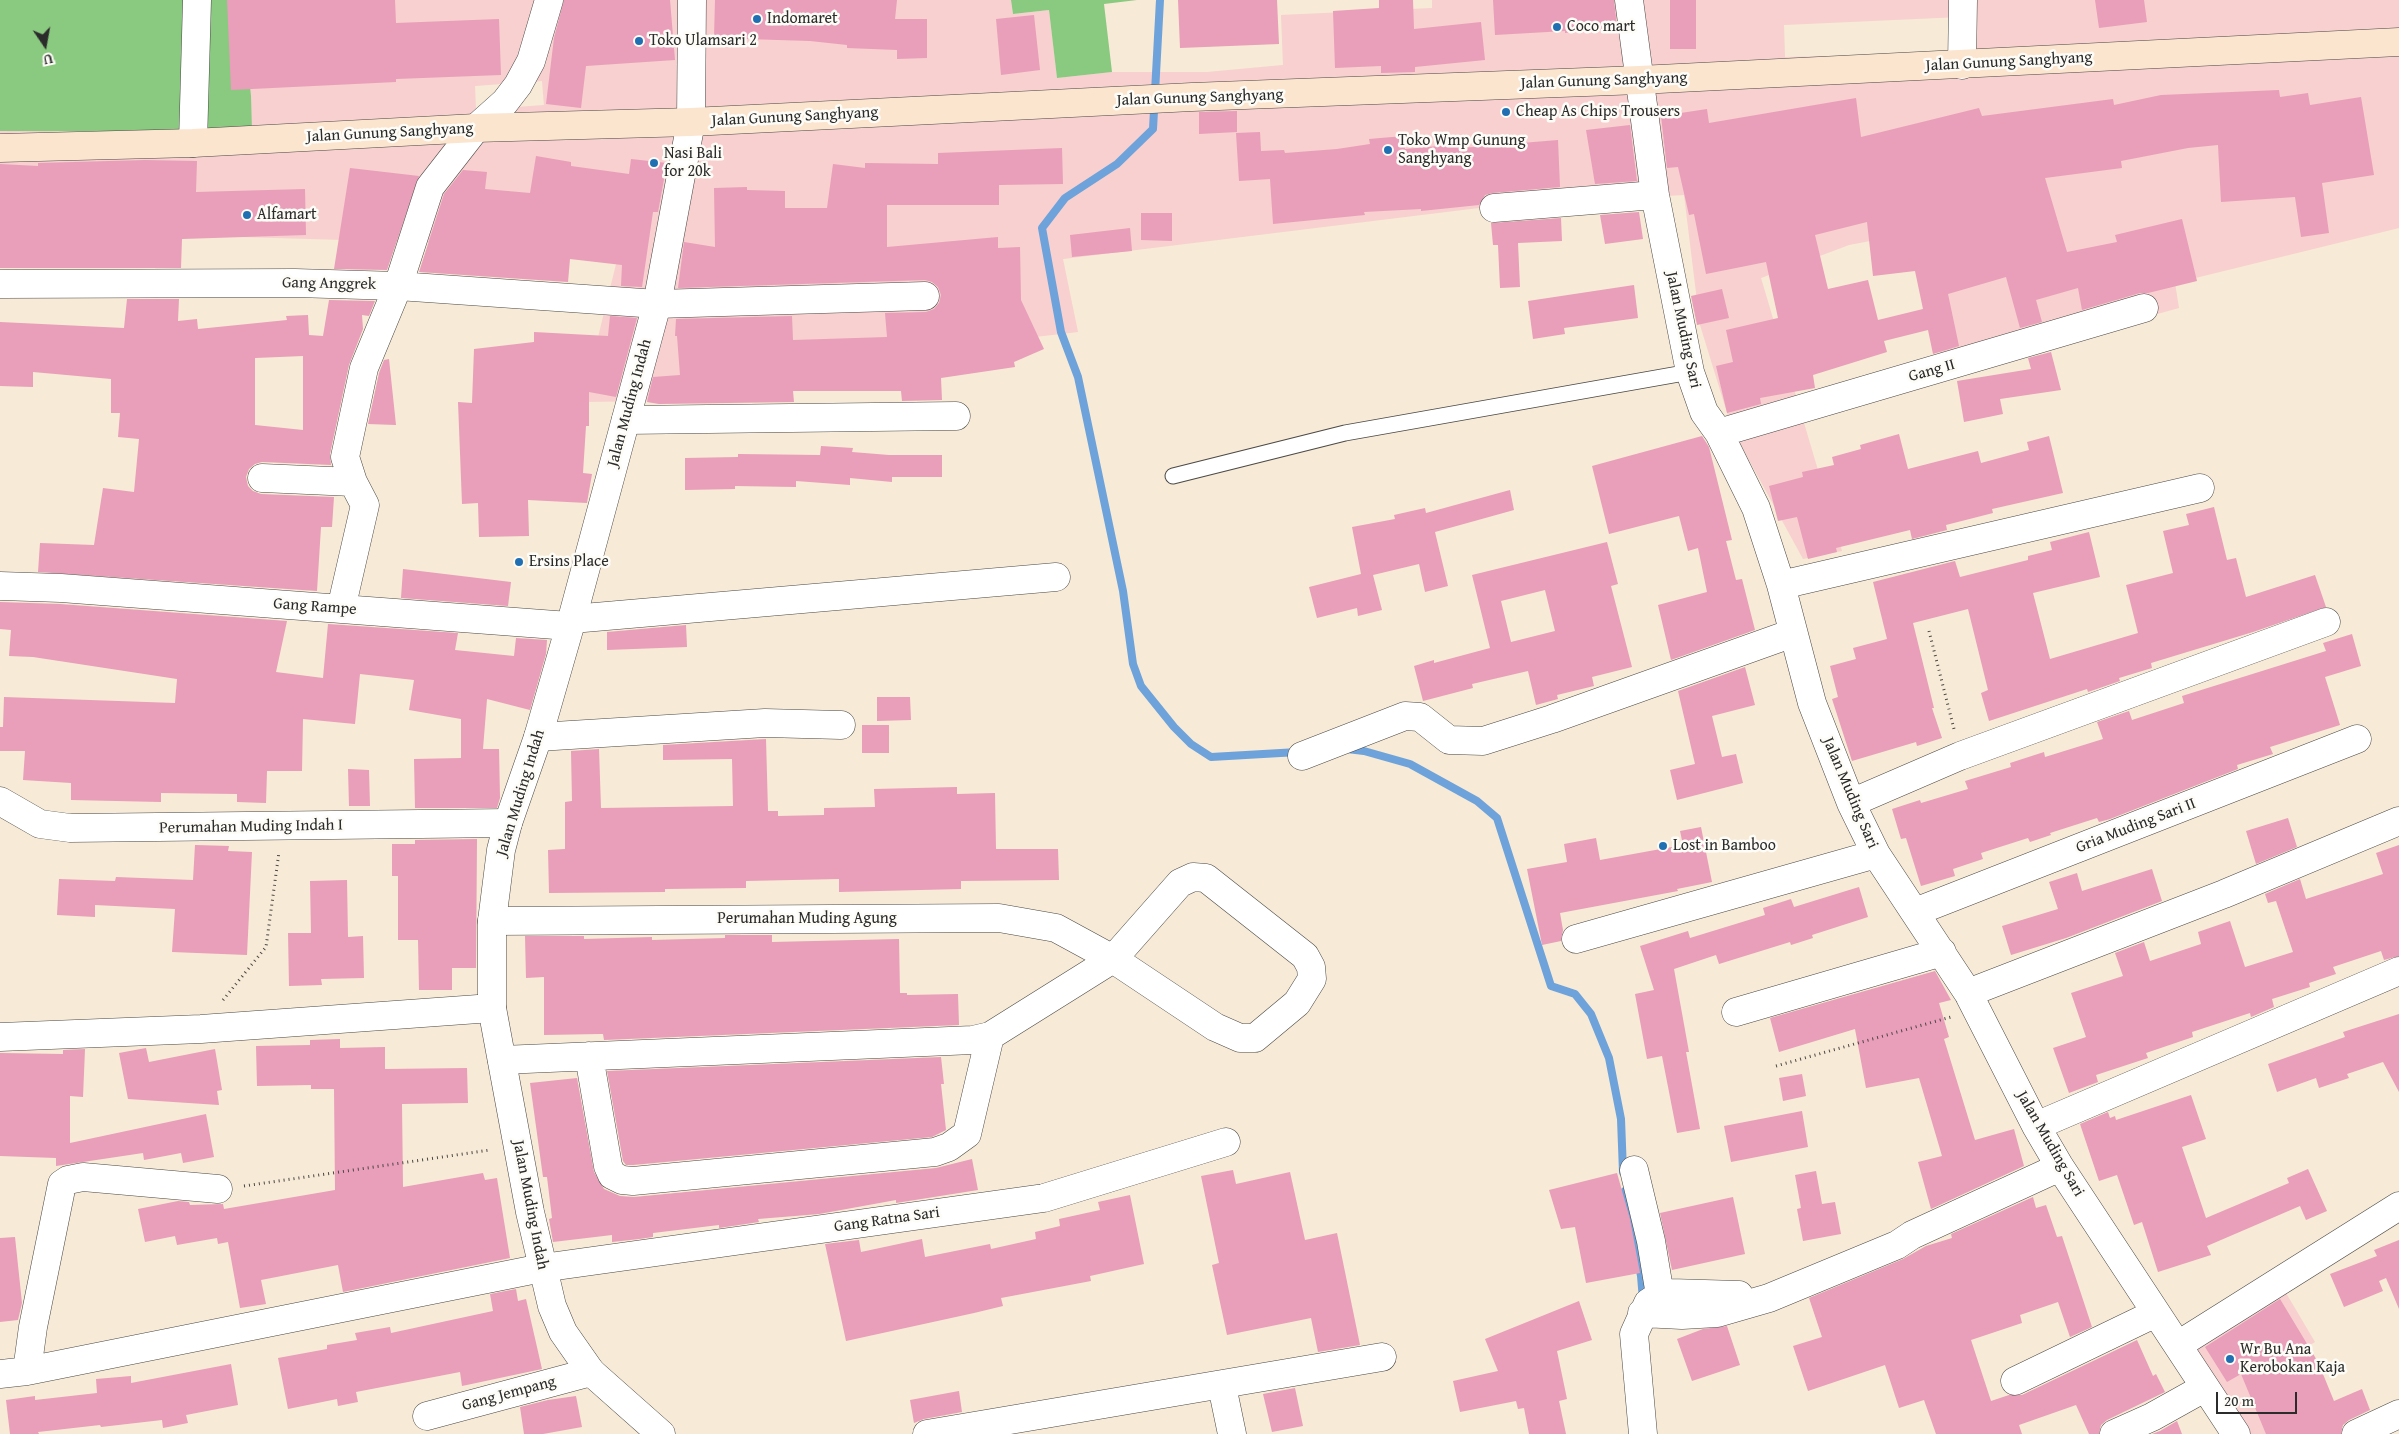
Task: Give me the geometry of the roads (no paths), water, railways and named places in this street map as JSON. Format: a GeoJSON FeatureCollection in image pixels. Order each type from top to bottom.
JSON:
{"type":"FeatureCollection","features":[{"type":"Feature","properties":{"kind":"main road","name":"Jalan Gunung Sanghyang"},"geometry":{"type":"LineString","coordinates":[[0,148],[193,143],[476,128],[691,122],[1134,100],[1962,65],[2399,42]]}},
{"type":"Feature","properties":{"kind":"street"},"geometry":{"type":"LineString","coordinates":[[193,143],[197,0]]}},
{"type":"Feature","properties":{"kind":"street"},"geometry":{"type":"LineString","coordinates":[[341,609],[366,505],[353,482],[345,457],[364,368],[398,286],[430,187],[476,128],[505,102],[518,85],[531,61],[548,0]]}},
{"type":"Feature","properties":{"kind":"street","name":"Jalan Muding Indah"},"geometry":{"type":"LineString","coordinates":[[661,1434],[591,1372],[563,1332],[552,1306],[542,1268],[492,1008],[492,921],[502,850],[508,823],[538,737],[658,304],[691,122],[692,0]]}},
{"type":"Feature","properties":{"kind":"street","name":"Jalan Muding Sari"},"geometry":{"type":"LineString","coordinates":[[1629,0],[1655,195],[1690,372],[1704,412],[1719,433],[1756,508],[1781,585],[1812,703],[1851,803],[1876,854],[1942,952],[1972,1002],[2036,1126],[2060,1168],[2236,1434]]}},
{"type":"Feature","properties":{"kind":"street"},"geometry":{"type":"LineString","coordinates":[[1962,65],[1963,0]]}},
{"type":"Feature","properties":{"kind":"street"},"geometry":{"type":"LineString","coordinates":[[1494,208],[1655,195]]}},
{"type":"Feature","properties":{"kind":"street","name":"Gang Anggrek"},"geometry":{"type":"LineString","coordinates":[[0,284],[295,283],[398,286],[658,304],[925,296]]}},
{"type":"Feature","properties":{"kind":"street","name":"Gang II"},"geometry":{"type":"LineString","coordinates":[[1719,433],[2144,308]]}},
{"type":"Feature","properties":{"kind":"street"},"geometry":{"type":"LineString","coordinates":[[626,420],[956,416]]}},
{"type":"Feature","properties":{"kind":"street"},"geometry":{"type":"LineString","coordinates":[[262,478],[353,482]]}},
{"type":"Feature","properties":{"kind":"street"},"geometry":{"type":"LineString","coordinates":[[1781,585],[2200,488]]}},
{"type":"Feature","properties":{"kind":"street","name":"Gang Rampe"},"geometry":{"type":"LineString","coordinates":[[0,586],[61,588],[341,609],[570,622],[1056,577]]}},
{"type":"Feature","properties":{"kind":"street"},"geometry":{"type":"LineString","coordinates":[[1851,803],[1960,756],[2326,622]]}},
{"type":"Feature","properties":{"kind":"street"},"geometry":{"type":"LineString","coordinates":[[1302,756],[1405,716],[1420,717],[1449,740],[1483,741],[1552,719],[1793,633]]}},
{"type":"Feature","properties":{"kind":"street"},"geometry":{"type":"LineString","coordinates":[[538,737],[765,722],[841,725]]}},
{"type":"Feature","properties":{"kind":"street","name":"Gria Muding Sari II"},"geometry":{"type":"LineString","coordinates":[[1914,912],[2357,739]]}},
{"type":"Feature","properties":{"kind":"street","name":"Perumahan Muding Indah I"},"geometry":{"type":"LineString","coordinates":[[0,801],[40,824],[70,828],[508,823]]}},
{"type":"Feature","properties":{"kind":"street"},"geometry":{"type":"LineString","coordinates":[[1972,1002],[2399,821]]}},
{"type":"Feature","properties":{"kind":"street"},"geometry":{"type":"LineString","coordinates":[[1576,939],[1876,854]]}},
{"type":"Feature","properties":{"kind":"street","name":"Perumahan Muding Agung"},"geometry":{"type":"LineString","coordinates":[[492,921],[999,918],[1056,928],[1113,958],[1214,1027],[1240,1038],[1255,1038],[1269,1027],[1297,1003],[1312,979],[1311,967],[1305,956],[1206,878],[1193,877],[1180,884],[1113,958],[990,1036],[973,1040],[502,1060]]}},
{"type":"Feature","properties":{"kind":"street"},"geometry":{"type":"LineString","coordinates":[[1736,1012],[1942,952]]}},
{"type":"Feature","properties":{"kind":"street"},"geometry":{"type":"LineString","coordinates":[[2036,1126],[2399,972]]}},
{"type":"Feature","properties":{"kind":"street"},"geometry":{"type":"LineString","coordinates":[[0,1037],[201,1029],[492,1008]]}},
{"type":"Feature","properties":{"kind":"street"},"geometry":{"type":"LineString","coordinates":[[590,1056],[608,1166],[612,1174],[622,1180],[633,1182],[935,1152],[948,1147],[967,1134],[990,1036]]}},
{"type":"Feature","properties":{"kind":"street","name":"Gang Ratna Sari"},"geometry":{"type":"LineString","coordinates":[[0,1374],[27,1371],[542,1268],[1044,1198],[1226,1142]]}},
{"type":"Feature","properties":{"kind":"street"},"geometry":{"type":"LineString","coordinates":[[1651,1304],[1682,1315],[1717,1314],[1769,1298],[1898,1245],[1912,1236],[2060,1168]]}},
{"type":"Feature","properties":{"kind":"street"},"geometry":{"type":"LineString","coordinates":[[1634,1170],[1650,1241],[1651,1304],[1634,1334],[1643,1434]]}},
{"type":"Feature","properties":{"kind":"street"},"geometry":{"type":"LineString","coordinates":[[27,1371],[33,1327],[62,1184],[68,1180],[83,1177],[218,1189]]}},
{"type":"Feature","properties":{"kind":"street"},"geometry":{"type":"LineString","coordinates":[[2178,1345],[2399,1206]]}},
{"type":"Feature","properties":{"kind":"street"},"geometry":{"type":"LineString","coordinates":[[2014,1380],[2156,1313]]}},
{"type":"Feature","properties":{"kind":"street"},"geometry":{"type":"LineString","coordinates":[[927,1434],[1222,1386],[1382,1357]]}},
{"type":"Feature","properties":{"kind":"street","name":"Gang Jempang"},"geometry":{"type":"LineString","coordinates":[[427,1416],[591,1372]]}},
{"type":"Feature","properties":{"kind":"street"},"geometry":{"type":"LineString","coordinates":[[1222,1386],[1232,1434]]}},
{"type":"Feature","properties":{"kind":"street"},"geometry":{"type":"LineString","coordinates":[[2114,1434],[2152,1418],[2204,1388]]}},
{"type":"Feature","properties":{"kind":"street"},"geometry":{"type":"LineString","coordinates":[[2356,1434],[2399,1414]]}},
{"type":"Feature","properties":{"kind":"lane"},"geometry":{"type":"LineString","coordinates":[[1173,476],[1345,433],[1690,372]]}},
{"type":"Feature","properties":{"kind":"waterway"},"geometry":{"type":"LineString","coordinates":[[1160,0],[1153,129],[1117,164],[1065,198],[1042,228],[1061,332],[1078,377],[1123,591],[1133,664],[1141,686],[1174,727],[1191,744],[1211,757],[1298,752]]}},
{"type":"Feature","properties":{"kind":"waterway"},"geometry":{"type":"LineString","coordinates":[[1347,749],[1364,751],[1410,764],[1477,801],[1497,818],[1551,986],[1575,994],[1591,1014],[1609,1058],[1621,1119],[1623,1172]]}},
{"type":"Feature","properties":{"kind":"waterway"},"geometry":{"type":"LineString","coordinates":[[1625,1191],[1641,1276],[1643,1300]]}},
{"type":"Feature","properties":{"kind":"place","name":"Indomaret"},"geometry":{"type":"Point","coordinates":[757,19]}},
{"type":"Feature","properties":{"kind":"place","name":"Coco mart"},"geometry":{"type":"Point","coordinates":[1557,27]}},
{"type":"Feature","properties":{"kind":"place","name":"Toko Ulamsari 2"},"geometry":{"type":"Point","coordinates":[639,41]}},
{"type":"Feature","properties":{"kind":"place","name":"Cheap As Chips Trousers"},"geometry":{"type":"Point","coordinates":[1506,112]}},
{"type":"Feature","properties":{"kind":"place","name":"Toko Wmp Gunung Sanghyang"},"geometry":{"type":"Point","coordinates":[1388,150]}},
{"type":"Feature","properties":{"kind":"place","name":"Nasi Bali for 20k"},"geometry":{"type":"Point","coordinates":[654,163]}},
{"type":"Feature","properties":{"kind":"place","name":"Alfamart"},"geometry":{"type":"Point","coordinates":[247,215]}},
{"type":"Feature","properties":{"kind":"place","name":"Ersins Place"},"geometry":{"type":"Point","coordinates":[519,562]}},
{"type":"Feature","properties":{"kind":"place","name":"Lost in Bamboo"},"geometry":{"type":"Point","coordinates":[1663,846]}},
{"type":"Feature","properties":{"kind":"place","name":"Wr Bu Ana Kerobokan Kaja"},"geometry":{"type":"Point","coordinates":[2230,1359]}}]}
